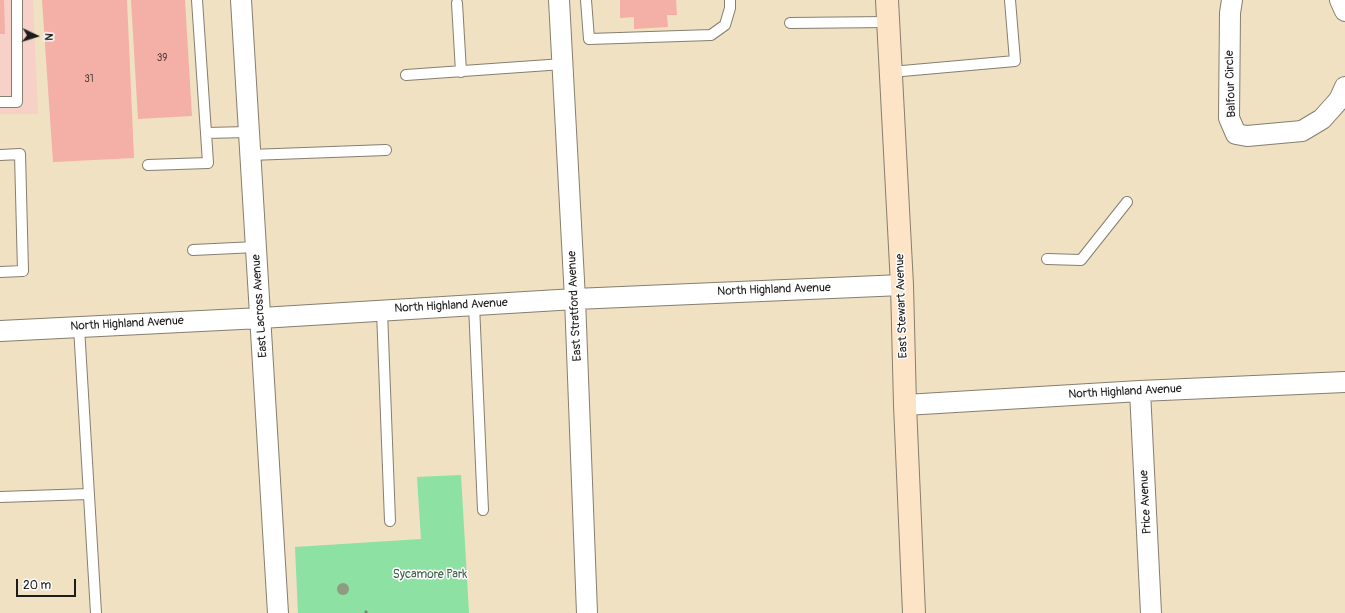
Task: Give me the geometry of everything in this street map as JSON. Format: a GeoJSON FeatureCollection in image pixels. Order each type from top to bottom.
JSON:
{"type":"FeatureCollection","features":[{"type":"Feature","properties":{"kind":"street","name":"East Lacross Avenue"},"geometry":{"type":"LineString","coordinates":[[241,0],[278,613]]}},
{"type":"Feature","properties":{"kind":"street","name":"East Stratford Avenue"},"geometry":{"type":"LineString","coordinates":[[559,0],[575,299],[587,613]]}},
{"type":"Feature","properties":{"kind":"street","name":"East Stewart Avenue"},"geometry":{"type":"LineString","coordinates":[[887,0],[902,285],[905,405],[914,613]]}},
{"type":"Feature","properties":{"kind":"street","name":"Balfour Circle"},"geometry":{"type":"LineString","coordinates":[[1232,0],[1230,14],[1229,118],[1236,134],[1247,136],[1302,131],[1322,119],[1339,100],[1345,87]]}},
{"type":"Feature","properties":{"kind":"street"},"geometry":{"type":"LineString","coordinates":[[1340,0],[1345,11]]}},
{"type":"Feature","properties":{"kind":"street","name":"North Highland Avenue"},"geometry":{"type":"LineString","coordinates":[[0,330],[261,318],[575,299],[902,285]]}},
{"type":"Feature","properties":{"kind":"street","name":"North Highland Avenue"},"geometry":{"type":"LineString","coordinates":[[905,405],[1140,391],[1345,382]]}},
{"type":"Feature","properties":{"kind":"street","name":"Price Avenue"},"geometry":{"type":"LineString","coordinates":[[1140,391],[1151,613]]}},
{"type":"Feature","properties":{"kind":"lane"},"geometry":{"type":"LineString","coordinates":[[0,102],[18,102],[17,0]]}},
{"type":"Feature","properties":{"kind":"lane"},"geometry":{"type":"LineString","coordinates":[[148,165],[208,163],[197,0]]}},
{"type":"Feature","properties":{"kind":"lane"},"geometry":{"type":"LineString","coordinates":[[586,0],[589,39],[711,35],[725,25],[730,8],[730,0]]}},
{"type":"Feature","properties":{"kind":"lane"},"geometry":{"type":"LineString","coordinates":[[891,72],[1015,61],[1010,0]]}},
{"type":"Feature","properties":{"kind":"lane"},"geometry":{"type":"LineString","coordinates":[[457,3],[461,72]]}},
{"type":"Feature","properties":{"kind":"lane"},"geometry":{"type":"LineString","coordinates":[[790,23],[888,22]]}},
{"type":"Feature","properties":{"kind":"lane"},"geometry":{"type":"LineString","coordinates":[[406,75],[563,64]]}},
{"type":"Feature","properties":{"kind":"lane"},"geometry":{"type":"LineString","coordinates":[[206,133],[248,132]]}},
{"type":"Feature","properties":{"kind":"lane"},"geometry":{"type":"LineString","coordinates":[[250,155],[386,150]]}},
{"type":"Feature","properties":{"kind":"lane"},"geometry":{"type":"LineString","coordinates":[[0,155],[20,154],[23,271],[0,272]]}},
{"type":"Feature","properties":{"kind":"lane"},"geometry":{"type":"LineString","coordinates":[[1047,259],[1081,260],[1128,202]]}},
{"type":"Feature","properties":{"kind":"lane"},"geometry":{"type":"LineString","coordinates":[[193,250],[256,247]]}},
{"type":"Feature","properties":{"kind":"lane"},"geometry":{"type":"LineString","coordinates":[[474,305],[484,510]]}},
{"type":"Feature","properties":{"kind":"lane"},"geometry":{"type":"LineString","coordinates":[[382,310],[390,521]]}},
{"type":"Feature","properties":{"kind":"lane"},"geometry":{"type":"LineString","coordinates":[[79,327],[96,613]]}},
{"type":"Feature","properties":{"kind":"lane"},"geometry":{"type":"LineString","coordinates":[[0,497],[89,494]]}},
{"type":"Feature","properties":{"kind":"shaded area"},"geometry":{"type":"Polygon","coordinates":[[[0,0],[33,0],[38,114],[0,114],[0,0]]]}},
{"type":"Feature","properties":{"kind":"green space","name":"Sycamore Park"},"geometry":{"type":"Polygon","coordinates":[[[461,475],[469,613],[298,613],[295,547],[421,539],[417,477],[461,475]]]}},
{"type":"Feature","properties":{"kind":"building"},"geometry":{"type":"Polygon","coordinates":[[[0,0],[4,0],[5,34],[0,34],[0,0]]]}},
{"type":"Feature","properties":{"kind":"building"},"geometry":{"type":"Polygon","coordinates":[[[42,0],[127,0],[134,158],[53,162],[42,0]]]}},
{"type":"Feature","properties":{"kind":"building"},"geometry":{"type":"Polygon","coordinates":[[[131,0],[185,0],[192,116],[138,119],[131,0]]]}},
{"type":"Feature","properties":{"kind":"building"},"geometry":{"type":"Polygon","coordinates":[[[620,0],[676,0],[677,15],[667,15],[668,27],[634,29],[634,17],[620,18],[620,0]]]}}]}
